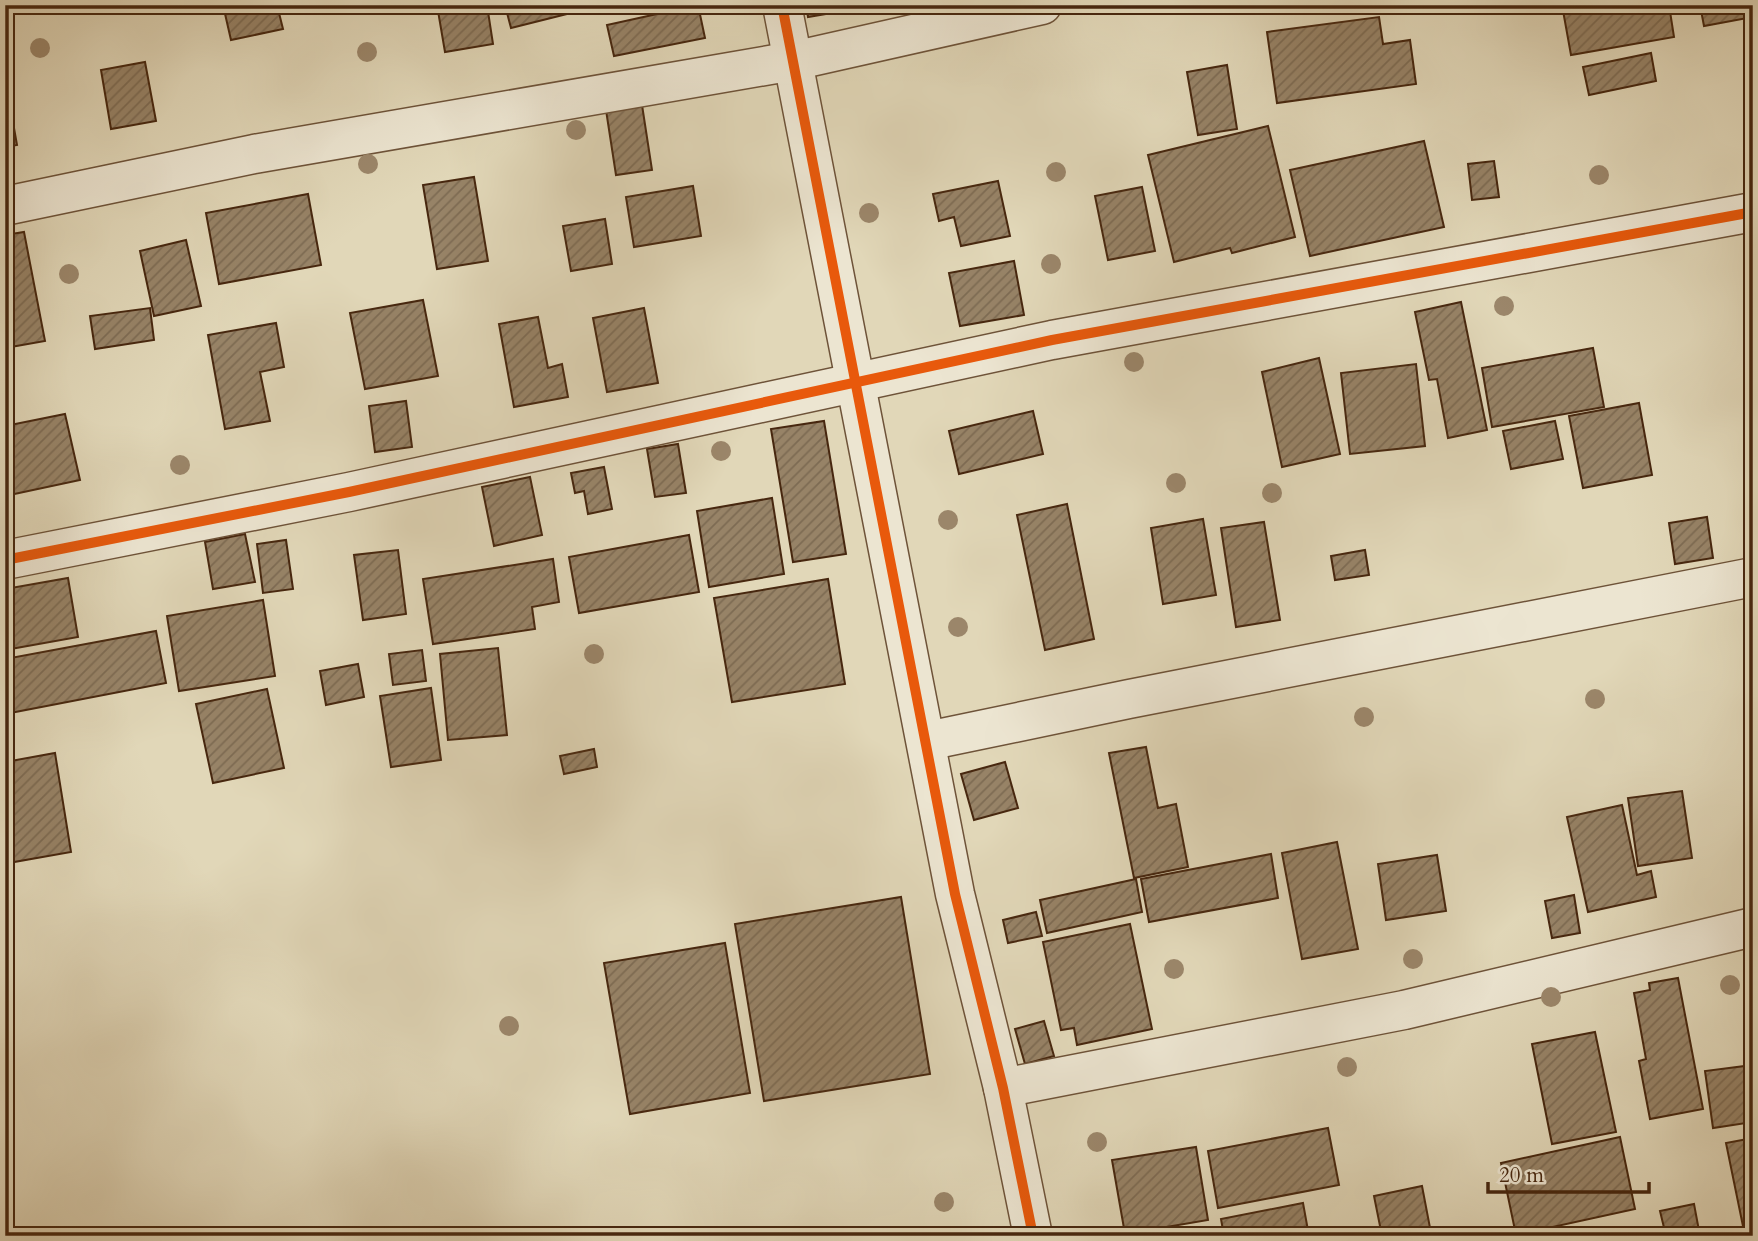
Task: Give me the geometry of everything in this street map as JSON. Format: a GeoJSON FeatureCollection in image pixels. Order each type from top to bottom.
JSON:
{"type":"FeatureCollection","features":[{"type":"Feature","properties":{"kind":"street"},"geometry":{"type":"LineString","coordinates":[[782,5],[955,894],[1003,1088],[1034,1236]]}},
{"type":"Feature","properties":{"kind":"street"},"geometry":{"type":"LineString","coordinates":[[5,206],[254,154],[793,61],[1042,5]]}},
{"type":"Feature","properties":{"kind":"street"},"geometry":{"type":"LineString","coordinates":[[5,559],[349,492],[1052,340],[1753,212]]}},
{"type":"Feature","properties":{"kind":"street"},"geometry":{"type":"LineString","coordinates":[[927,741],[1753,577]]}},
{"type":"Feature","properties":{"kind":"street"},"geometry":{"type":"LineString","coordinates":[[1003,1088],[1404,1010],[1753,927]]}},
{"type":"Feature","properties":{"kind":"building"},"geometry":{"type":"Polygon","coordinates":[[[223,5],[277,5],[283,29],[231,40],[223,5]]]}},
{"type":"Feature","properties":{"kind":"building"},"geometry":{"type":"Polygon","coordinates":[[[437,5],[487,5],[493,44],[445,52],[437,5]]]}},
{"type":"Feature","properties":{"kind":"building"},"geometry":{"type":"Polygon","coordinates":[[[505,5],[578,5],[579,11],[511,28],[505,5]]]}},
{"type":"Feature","properties":{"kind":"building"},"geometry":{"type":"Polygon","coordinates":[[[698,5],[705,38],[614,56],[607,25],[698,5]]]}},
{"type":"Feature","properties":{"kind":"building"},"geometry":{"type":"Polygon","coordinates":[[[806,5],[837,5],[838,12],[808,17],[806,5]]]}},
{"type":"Feature","properties":{"kind":"building"},"geometry":{"type":"Polygon","coordinates":[[[1562,5],[1669,5],[1674,37],[1571,55],[1562,5]]]}},
{"type":"Feature","properties":{"kind":"building"},"geometry":{"type":"Polygon","coordinates":[[[1700,5],[1753,5],[1753,17],[1704,26],[1700,5]]]}},
{"type":"Feature","properties":{"kind":"building"},"geometry":{"type":"Polygon","coordinates":[[[1379,17],[1383,44],[1410,40],[1416,84],[1277,103],[1267,32],[1379,17]]]}},
{"type":"Feature","properties":{"kind":"building"},"geometry":{"type":"Polygon","coordinates":[[[1651,53],[1656,81],[1589,95],[1583,67],[1651,53]]]}},
{"type":"Feature","properties":{"kind":"building"},"geometry":{"type":"Polygon","coordinates":[[[145,62],[156,121],[111,129],[101,70],[145,62]]]}},
{"type":"Feature","properties":{"kind":"building"},"geometry":{"type":"Polygon","coordinates":[[[1227,65],[1237,129],[1198,135],[1187,72],[1227,65]]]}},
{"type":"Feature","properties":{"kind":"building"},"geometry":{"type":"Polygon","coordinates":[[[9,100],[17,145],[5,147],[5,101],[9,100]]]}},
{"type":"Feature","properties":{"kind":"building"},"geometry":{"type":"Polygon","coordinates":[[[642,105],[652,170],[616,175],[606,110],[642,105]]]}},
{"type":"Feature","properties":{"kind":"building"},"geometry":{"type":"Polygon","coordinates":[[[1268,126],[1295,237],[1232,253],[1230,248],[1174,262],[1148,155],[1268,126]]]}},
{"type":"Feature","properties":{"kind":"building"},"geometry":{"type":"Polygon","coordinates":[[[1424,141],[1444,227],[1310,256],[1290,170],[1424,141]]]}},
{"type":"Feature","properties":{"kind":"building"},"geometry":{"type":"Polygon","coordinates":[[[1494,161],[1499,197],[1472,200],[1468,164],[1494,161]]]}},
{"type":"Feature","properties":{"kind":"building"},"geometry":{"type":"Polygon","coordinates":[[[474,177],[488,261],[437,269],[423,185],[474,177]]]}},
{"type":"Feature","properties":{"kind":"building"},"geometry":{"type":"Polygon","coordinates":[[[998,181],[1010,236],[961,246],[954,217],[939,221],[933,194],[998,181]]]}},
{"type":"Feature","properties":{"kind":"building"},"geometry":{"type":"Polygon","coordinates":[[[693,186],[701,236],[634,247],[626,197],[693,186]]]}},
{"type":"Feature","properties":{"kind":"building"},"geometry":{"type":"Polygon","coordinates":[[[1142,187],[1155,251],[1108,260],[1095,196],[1142,187]]]}},
{"type":"Feature","properties":{"kind":"building"},"geometry":{"type":"Polygon","coordinates":[[[308,194],[321,265],[219,284],[206,213],[308,194]]]}},
{"type":"Feature","properties":{"kind":"building"},"geometry":{"type":"Polygon","coordinates":[[[605,219],[612,264],[571,271],[563,226],[605,219]]]}},
{"type":"Feature","properties":{"kind":"building"},"geometry":{"type":"Polygon","coordinates":[[[24,232],[45,341],[5,348],[5,235],[24,232]]]}},
{"type":"Feature","properties":{"kind":"building"},"geometry":{"type":"Polygon","coordinates":[[[186,240],[201,306],[154,316],[140,251],[186,240]]]}},
{"type":"Feature","properties":{"kind":"building"},"geometry":{"type":"Polygon","coordinates":[[[1014,261],[1024,315],[960,326],[949,273],[1014,261]]]}},
{"type":"Feature","properties":{"kind":"building"},"geometry":{"type":"Polygon","coordinates":[[[423,300],[438,376],[365,389],[350,313],[423,300]]]}},
{"type":"Feature","properties":{"kind":"building"},"geometry":{"type":"Polygon","coordinates":[[[1461,302],[1487,430],[1448,438],[1437,379],[1429,380],[1415,312],[1461,302]]]}},
{"type":"Feature","properties":{"kind":"building"},"geometry":{"type":"Polygon","coordinates":[[[150,308],[154,340],[95,349],[90,316],[150,308]]]}},
{"type":"Feature","properties":{"kind":"building"},"geometry":{"type":"Polygon","coordinates":[[[644,308],[658,383],[607,392],[593,318],[644,308]]]}},
{"type":"Feature","properties":{"kind":"building"},"geometry":{"type":"Polygon","coordinates":[[[538,317],[548,368],[562,364],[568,397],[514,407],[499,324],[538,317]]]}},
{"type":"Feature","properties":{"kind":"building"},"geometry":{"type":"Polygon","coordinates":[[[276,323],[284,367],[260,372],[270,421],[225,429],[208,335],[276,323]]]}},
{"type":"Feature","properties":{"kind":"building"},"geometry":{"type":"Polygon","coordinates":[[[1593,348],[1604,407],[1492,427],[1482,368],[1593,348]]]}},
{"type":"Feature","properties":{"kind":"building"},"geometry":{"type":"Polygon","coordinates":[[[1319,358],[1340,454],[1282,467],[1262,372],[1319,358]]]}},
{"type":"Feature","properties":{"kind":"building"},"geometry":{"type":"Polygon","coordinates":[[[1416,364],[1425,446],[1350,454],[1341,373],[1416,364]]]}},
{"type":"Feature","properties":{"kind":"building"},"geometry":{"type":"Polygon","coordinates":[[[406,401],[412,447],[375,452],[369,406],[406,401]]]}},
{"type":"Feature","properties":{"kind":"building"},"geometry":{"type":"Polygon","coordinates":[[[1639,403],[1652,475],[1583,488],[1569,416],[1639,403]]]}},
{"type":"Feature","properties":{"kind":"building"},"geometry":{"type":"Polygon","coordinates":[[[1033,411],[1043,454],[959,474],[949,431],[1033,411]]]}},
{"type":"Feature","properties":{"kind":"building"},"geometry":{"type":"Polygon","coordinates":[[[65,414],[80,480],[5,496],[5,426],[65,414]]]}},
{"type":"Feature","properties":{"kind":"building"},"geometry":{"type":"Polygon","coordinates":[[[824,421],[846,554],[793,562],[771,429],[824,421]]]}},
{"type":"Feature","properties":{"kind":"building"},"geometry":{"type":"Polygon","coordinates":[[[1555,421],[1563,459],[1511,469],[1503,431],[1555,421]]]}},
{"type":"Feature","properties":{"kind":"building"},"geometry":{"type":"Polygon","coordinates":[[[678,444],[686,493],[655,497],[647,449],[678,444]]]}},
{"type":"Feature","properties":{"kind":"building"},"geometry":{"type":"Polygon","coordinates":[[[604,467],[612,509],[588,514],[584,491],[575,493],[571,473],[604,467]]]}},
{"type":"Feature","properties":{"kind":"building"},"geometry":{"type":"Polygon","coordinates":[[[530,477],[542,535],[494,546],[482,487],[530,477]]]}},
{"type":"Feature","properties":{"kind":"building"},"geometry":{"type":"Polygon","coordinates":[[[772,498],[784,574],[709,587],[697,511],[772,498]]]}},
{"type":"Feature","properties":{"kind":"building"},"geometry":{"type":"Polygon","coordinates":[[[1067,504],[1094,639],[1045,650],[1017,515],[1067,504]]]}},
{"type":"Feature","properties":{"kind":"building"},"geometry":{"type":"Polygon","coordinates":[[[1707,517],[1713,558],[1675,564],[1669,523],[1707,517]]]}},
{"type":"Feature","properties":{"kind":"building"},"geometry":{"type":"Polygon","coordinates":[[[1203,519],[1216,595],[1163,604],[1151,528],[1203,519]]]}},
{"type":"Feature","properties":{"kind":"building"},"geometry":{"type":"Polygon","coordinates":[[[1264,522],[1280,620],[1236,627],[1221,528],[1264,522]]]}},
{"type":"Feature","properties":{"kind":"building"},"geometry":{"type":"Polygon","coordinates":[[[245,534],[255,582],[213,589],[205,542],[245,534]]]}},
{"type":"Feature","properties":{"kind":"building"},"geometry":{"type":"Polygon","coordinates":[[[689,535],[699,592],[579,613],[569,557],[689,535]]]}},
{"type":"Feature","properties":{"kind":"building"},"geometry":{"type":"Polygon","coordinates":[[[286,540],[293,589],[263,593],[257,544],[286,540]]]}},
{"type":"Feature","properties":{"kind":"building"},"geometry":{"type":"Polygon","coordinates":[[[398,550],[406,614],[363,620],[354,555],[398,550]]]}},
{"type":"Feature","properties":{"kind":"building"},"geometry":{"type":"Polygon","coordinates":[[[1365,550],[1369,575],[1335,580],[1331,556],[1365,550]]]}},
{"type":"Feature","properties":{"kind":"building"},"geometry":{"type":"Polygon","coordinates":[[[553,559],[559,602],[532,607],[535,629],[433,644],[423,579],[553,559]]]}},
{"type":"Feature","properties":{"kind":"building"},"geometry":{"type":"Polygon","coordinates":[[[68,578],[78,637],[5,650],[5,589],[68,578]]]}},
{"type":"Feature","properties":{"kind":"building"},"geometry":{"type":"Polygon","coordinates":[[[828,579],[845,684],[732,702],[714,598],[828,579]]]}},
{"type":"Feature","properties":{"kind":"building"},"geometry":{"type":"Polygon","coordinates":[[[263,600],[275,676],[179,691],[167,616],[263,600]]]}},
{"type":"Feature","properties":{"kind":"building"},"geometry":{"type":"Polygon","coordinates":[[[156,631],[166,683],[5,714],[5,659],[156,631]]]}},
{"type":"Feature","properties":{"kind":"building"},"geometry":{"type":"Polygon","coordinates":[[[498,648],[507,735],[448,740],[440,654],[498,648]]]}},
{"type":"Feature","properties":{"kind":"building"},"geometry":{"type":"Polygon","coordinates":[[[422,650],[426,681],[393,685],[389,654],[422,650]]]}},
{"type":"Feature","properties":{"kind":"building"},"geometry":{"type":"Polygon","coordinates":[[[358,664],[364,697],[326,705],[320,671],[358,664]]]}},
{"type":"Feature","properties":{"kind":"building"},"geometry":{"type":"Polygon","coordinates":[[[431,688],[441,760],[391,767],[380,696],[431,688]]]}},
{"type":"Feature","properties":{"kind":"building"},"geometry":{"type":"Polygon","coordinates":[[[267,689],[284,768],[213,783],[196,704],[267,689]]]}},
{"type":"Feature","properties":{"kind":"building"},"geometry":{"type":"Polygon","coordinates":[[[1146,747],[1158,808],[1176,804],[1188,867],[1134,878],[1109,753],[1146,747]]]}},
{"type":"Feature","properties":{"kind":"building"},"geometry":{"type":"Polygon","coordinates":[[[594,749],[597,767],[564,774],[560,756],[594,749]]]}},
{"type":"Feature","properties":{"kind":"building"},"geometry":{"type":"Polygon","coordinates":[[[55,753],[71,852],[14,862],[5,812],[5,762],[55,753]]]}},
{"type":"Feature","properties":{"kind":"building"},"geometry":{"type":"Polygon","coordinates":[[[1005,762],[1018,808],[974,820],[961,774],[1005,762]]]}},
{"type":"Feature","properties":{"kind":"building"},"geometry":{"type":"Polygon","coordinates":[[[1682,791],[1692,858],[1638,866],[1628,798],[1682,791]]]}},
{"type":"Feature","properties":{"kind":"building"},"geometry":{"type":"Polygon","coordinates":[[[1622,805],[1637,875],[1651,871],[1656,897],[1588,912],[1567,817],[1622,805]]]}},
{"type":"Feature","properties":{"kind":"building"},"geometry":{"type":"Polygon","coordinates":[[[1337,842],[1358,949],[1302,959],[1282,853],[1337,842]]]}},
{"type":"Feature","properties":{"kind":"building"},"geometry":{"type":"Polygon","coordinates":[[[1271,854],[1278,898],[1149,922],[1141,879],[1271,854]]]}},
{"type":"Feature","properties":{"kind":"building"},"geometry":{"type":"Polygon","coordinates":[[[1437,855],[1446,911],[1386,920],[1378,864],[1437,855]]]}},
{"type":"Feature","properties":{"kind":"building"},"geometry":{"type":"Polygon","coordinates":[[[1136,879],[1142,912],[1047,933],[1040,900],[1136,879]]]}},
{"type":"Feature","properties":{"kind":"building"},"geometry":{"type":"Polygon","coordinates":[[[1574,895],[1580,933],[1552,938],[1545,901],[1574,895]]]}},
{"type":"Feature","properties":{"kind":"building"},"geometry":{"type":"Polygon","coordinates":[[[901,897],[930,1074],[764,1101],[735,924],[901,897]]]}},
{"type":"Feature","properties":{"kind":"building"},"geometry":{"type":"Polygon","coordinates":[[[1036,912],[1042,936],[1008,943],[1003,920],[1036,912]]]}},
{"type":"Feature","properties":{"kind":"building"},"geometry":{"type":"Polygon","coordinates":[[[1130,924],[1152,1029],[1077,1045],[1074,1028],[1061,1030],[1043,942],[1130,924]]]}},
{"type":"Feature","properties":{"kind":"building"},"geometry":{"type":"Polygon","coordinates":[[[725,943],[750,1093],[630,1114],[604,963],[725,943]]]}},
{"type":"Feature","properties":{"kind":"building"},"geometry":{"type":"Polygon","coordinates":[[[1678,978],[1703,1109],[1650,1119],[1639,1061],[1646,1059],[1634,993],[1650,990],[1649,983],[1678,978]]]}},
{"type":"Feature","properties":{"kind":"building"},"geometry":{"type":"Polygon","coordinates":[[[1044,1021],[1054,1056],[1025,1064],[1015,1029],[1044,1021]]]}},
{"type":"Feature","properties":{"kind":"building"},"geometry":{"type":"Polygon","coordinates":[[[1595,1032],[1616,1132],[1552,1144],[1532,1044],[1595,1032]]]}},
{"type":"Feature","properties":{"kind":"building"},"geometry":{"type":"Polygon","coordinates":[[[1753,1065],[1753,1122],[1713,1128],[1705,1071],[1753,1065]]]}},
{"type":"Feature","properties":{"kind":"building"},"geometry":{"type":"Polygon","coordinates":[[[1328,1128],[1339,1185],[1218,1208],[1208,1151],[1328,1128]]]}},
{"type":"Feature","properties":{"kind":"building"},"geometry":{"type":"Polygon","coordinates":[[[1620,1137],[1635,1209],[1516,1235],[1501,1163],[1620,1137]]]}},
{"type":"Feature","properties":{"kind":"building"},"geometry":{"type":"Polygon","coordinates":[[[1753,1138],[1753,1236],[1745,1236],[1726,1143],[1753,1138]]]}},
{"type":"Feature","properties":{"kind":"building"},"geometry":{"type":"Polygon","coordinates":[[[1196,1147],[1208,1220],[1125,1234],[1112,1160],[1196,1147]]]}},
{"type":"Feature","properties":{"kind":"building"},"geometry":{"type":"Polygon","coordinates":[[[1422,1186],[1431,1233],[1382,1236],[1374,1196],[1422,1186]]]}},
{"type":"Feature","properties":{"kind":"building"},"geometry":{"type":"Polygon","coordinates":[[[1303,1203],[1309,1236],[1224,1236],[1221,1219],[1303,1203]]]}},
{"type":"Feature","properties":{"kind":"building"},"geometry":{"type":"Polygon","coordinates":[[[1694,1204],[1700,1236],[1666,1236],[1660,1211],[1694,1204]]]}},
{"type":"Feature","properties":{"kind":"cycle path"},"geometry":{"type":"LineString","coordinates":[[782,5],[955,894],[1003,1088],[1033,1236]]}},
{"type":"Feature","properties":{"kind":"cycle path"},"geometry":{"type":"LineString","coordinates":[[5,560],[349,492],[1052,340],[1753,212]]}}]}
